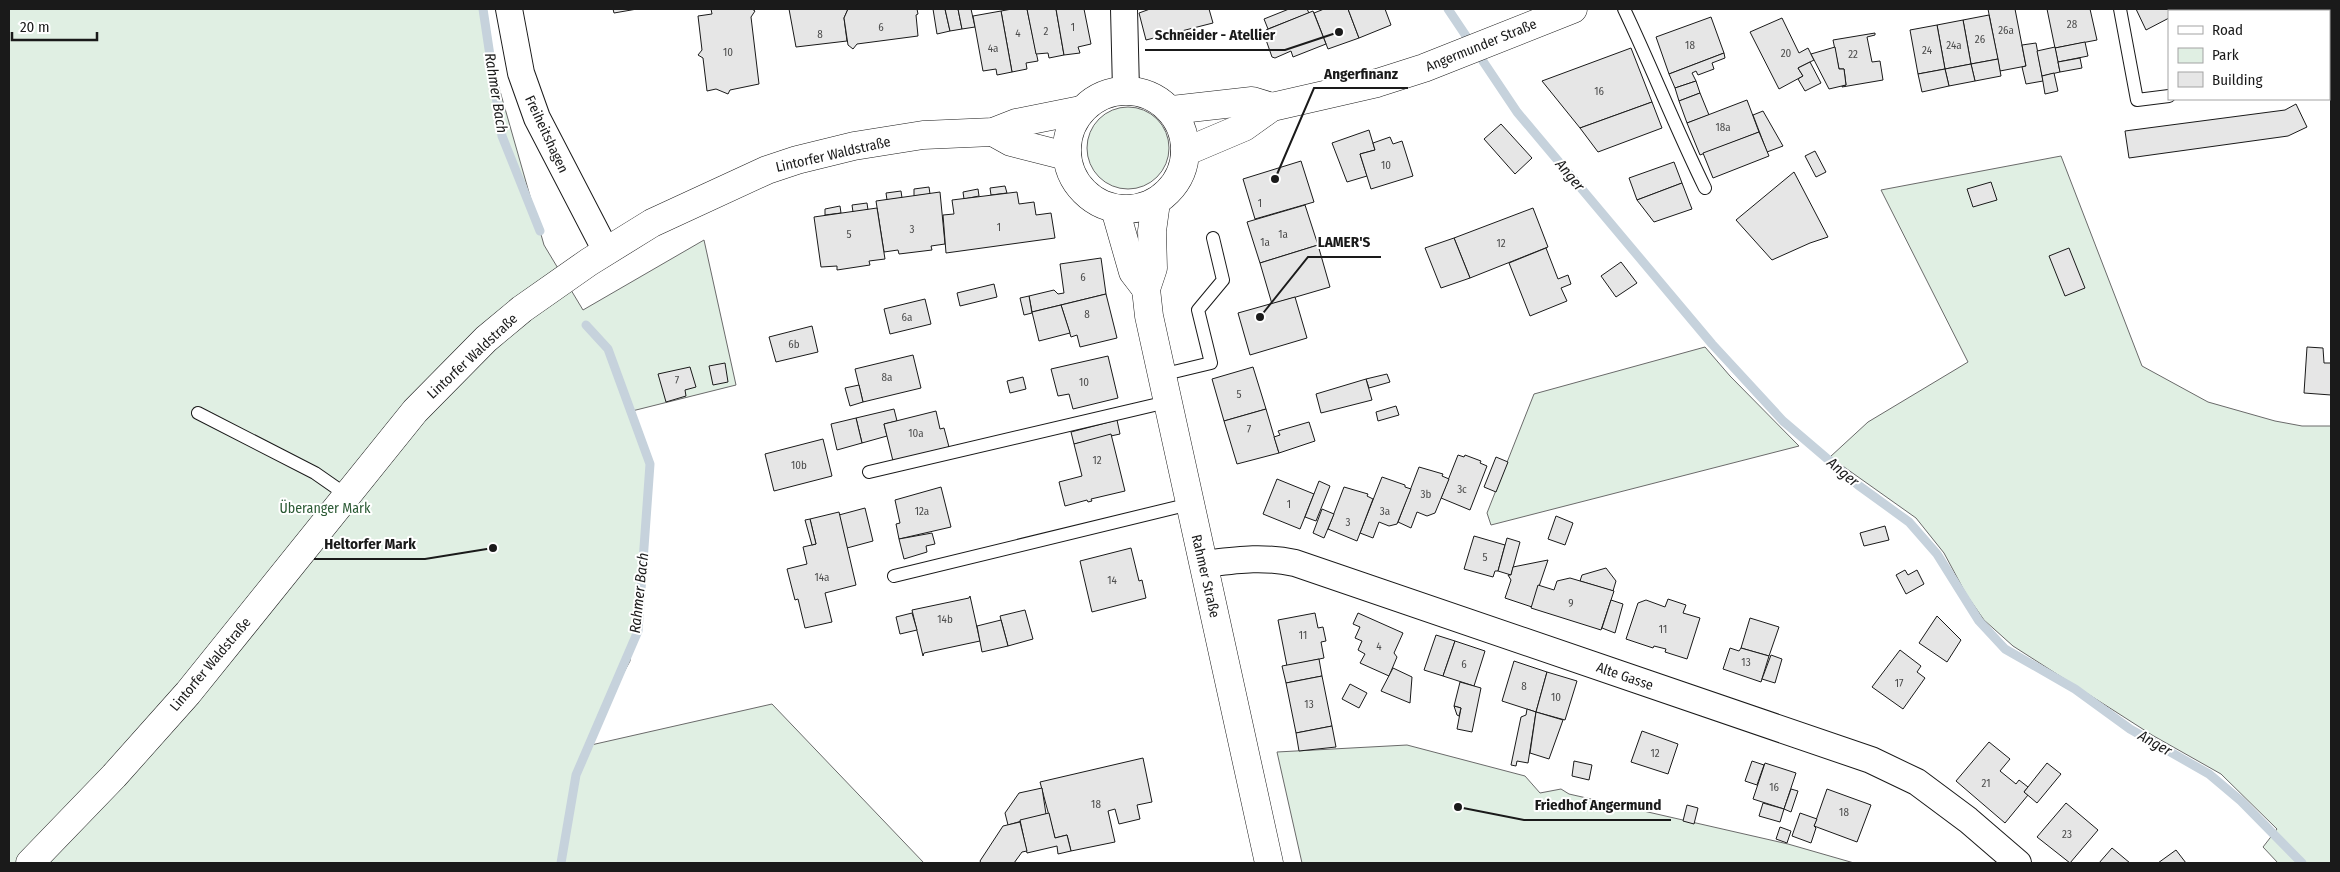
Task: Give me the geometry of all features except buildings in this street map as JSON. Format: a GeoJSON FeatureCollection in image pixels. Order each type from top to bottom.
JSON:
{"type":"FeatureCollection","features":[{"type":"Feature","properties":{"kind":"main road","name":"Angermunder Straße"},"geometry":{"type":"LineString","coordinates":[[1186,152],[1244,127],[1272,107],[1377,83],[1424,68],[1573,9]]}},
{"type":"Feature","properties":{"kind":"main road"},"geometry":{"type":"LineString","coordinates":[[1126,90],[1145,93],[1172,110],[1182,128],[1186,152],[1183,168],[1175,183],[1156,202],[1137,208],[1115,209],[1103,205],[1085,193],[1072,177],[1066,156],[1067,140],[1072,124],[1081,110],[1094,100],[1109,92],[1126,90]]}},
{"type":"Feature","properties":{"kind":"main road","name":"Angermunder Straße"},"geometry":{"type":"LineString","coordinates":[[1172,110],[1252,101],[1272,107]]}},
{"type":"Feature","properties":{"kind":"main road","name":"Lintorfer Waldstraße"},"geometry":{"type":"LineString","coordinates":[[30,863],[108,782],[188,693],[415,411],[486,339],[522,309],[606,251],[652,223],[724,188],[797,160],[854,146],[922,135],[992,132],[1016,123],[1081,110]]}},
{"type":"Feature","properties":{"kind":"main road"},"geometry":{"type":"LineString","coordinates":[[992,132],[1011,142],[1066,156]]}},
{"type":"Feature","properties":{"kind":"main road","name":"Rahmer Straße"},"geometry":{"type":"LineString","coordinates":[[1156,202],[1152,231],[1153,268],[1146,288],[1148,316],[1269,863]]}},
{"type":"Feature","properties":{"kind":"main road"},"geometry":{"type":"LineString","coordinates":[[1115,209],[1133,272],[1146,288]]}},
{"type":"Feature","properties":{"kind":"street","name":"Freiheitshagen"},"geometry":{"type":"LineString","coordinates":[[509,9],[521,73],[537,118],[606,251]]}},
{"type":"Feature","properties":{"kind":"street"},"geometry":{"type":"LineString","coordinates":[[1124,9],[1123,60],[1126,90]]}},
{"type":"Feature","properties":{"kind":"street","name":"Alte Gasse"},"geometry":{"type":"LineString","coordinates":[[1204,564],[1249,558],[1272,558],[1295,563],[1871,760],[1917,782],[1968,820],[2018,863]]}},
{"type":"Feature","properties":{"kind":"lane"},"geometry":{"type":"LineString","coordinates":[[1624,9],[1705,188]]}},
{"type":"Feature","properties":{"kind":"lane"},"geometry":{"type":"LineString","coordinates":[[2120,9],[2137,100],[2168,96]]}},
{"type":"Feature","properties":{"kind":"lane"},"geometry":{"type":"LineString","coordinates":[[1161,375],[1211,363],[1198,310],[1223,280],[1213,238]]}},
{"type":"Feature","properties":{"kind":"lane"},"geometry":{"type":"LineString","coordinates":[[869,472],[1167,402]]}},
{"type":"Feature","properties":{"kind":"lane"},"geometry":{"type":"LineString","coordinates":[[198,413],[315,473],[348,496]]}},
{"type":"Feature","properties":{"kind":"lane"},"geometry":{"type":"LineString","coordinates":[[894,576],[1190,504]]}},
{"type":"Feature","properties":{"kind":"green space","name":"Überanger Mark"},"geometry":{"type":"Polygon","coordinates":[[[9,9],[481,9],[494,70],[544,245],[583,310],[704,240],[736,385],[632,411],[609,347],[596,333],[614,363],[621,391],[649,464],[635,631],[631,642],[630,661],[596,724],[574,775],[563,863],[9,863],[9,9]]]}},
{"type":"Feature","properties":{"kind":"green space"},"geometry":{"type":"Polygon","coordinates":[[[1128,107],[1144,110],[1157,119],[1166,132],[1169,148],[1166,164],[1157,177],[1144,186],[1128,189],[1112,186],[1099,177],[1090,164],[1087,148],[1090,132],[1099,119],[1112,110],[1128,107]]]}},
{"type":"Feature","properties":{"kind":"green space"},"geometry":{"type":"Polygon","coordinates":[[[2061,156],[2142,366],[2208,402],[2275,421],[2302,426],[2331,426],[2331,863],[2278,863],[2263,847],[2277,829],[2221,774],[2152,735],[2013,646],[1984,620],[1966,594],[1944,553],[1916,518],[1830,457],[1868,422],[1968,362],[1881,190],[2061,156]]]}},
{"type":"Feature","properties":{"kind":"green space"},"geometry":{"type":"Polygon","coordinates":[[[1705,347],[1730,376],[1799,446],[1491,525],[1487,513],[1534,394],[1705,347]]]}},
{"type":"Feature","properties":{"kind":"green space"},"geometry":{"type":"Polygon","coordinates":[[[772,704],[924,863],[564,863],[579,776],[591,745],[772,704]]]}},
{"type":"Feature","properties":{"kind":"green space"},"geometry":{"type":"Polygon","coordinates":[[[1407,745],[1525,776],[1540,793],[1561,789],[1569,794],[1788,844],[1854,863],[1302,863],[1277,752],[1407,745]]]}},
{"type":"Feature","properties":{"kind":"waterway","name":"Rahmer Bach"},"geometry":{"type":"LineString","coordinates":[[483,9],[502,136],[540,231]]}},
{"type":"Feature","properties":{"kind":"waterway","name":"Anger"},"geometry":{"type":"LineString","coordinates":[[1448,9],[1517,112],[1712,344],[1783,421],[1858,485],[1909,522],[1937,554],[1979,621],[2005,649],[2075,689],[2130,729],[2209,774],[2241,801],[2302,863]]}},
{"type":"Feature","properties":{"kind":"waterway","name":"Rahmer Bach"},"geometry":{"type":"LineString","coordinates":[[561,863],[576,775],[638,631],[650,464],[608,349],[586,325]]}},
{"type":"Feature","properties":{"kind":"place","name":"Schneider - Atellier"},"geometry":{"type":"Point","coordinates":[1339,32]}},
{"type":"Feature","properties":{"kind":"place","name":"Angerfinanz"},"geometry":{"type":"Point","coordinates":[1275,179]}},
{"type":"Feature","properties":{"kind":"place","name":"LAMER'S"},"geometry":{"type":"Point","coordinates":[1260,317]}},
{"type":"Feature","properties":{"kind":"place","name":"Heltorfer Mark"},"geometry":{"type":"Point","coordinates":[493,548]}},
{"type":"Feature","properties":{"kind":"place","name":"Friedhof Angermund"},"geometry":{"type":"Point","coordinates":[1458,807]}}]}
